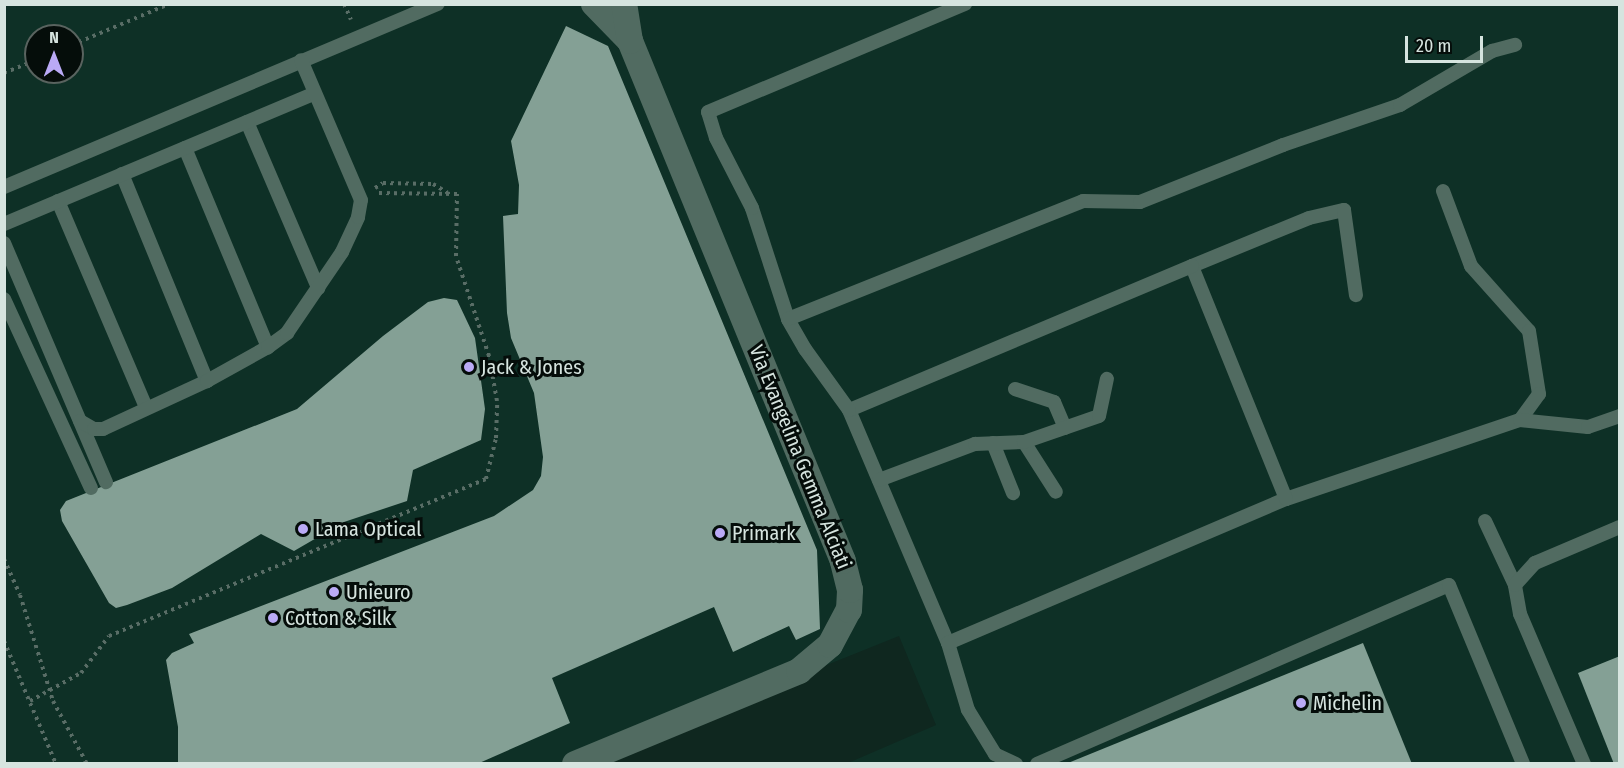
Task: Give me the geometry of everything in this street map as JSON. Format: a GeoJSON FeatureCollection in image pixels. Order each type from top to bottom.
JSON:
{"type":"FeatureCollection","features":[{"type":"Feature","properties":{"kind":"street","name":"Via Evangelina Gemma Alciati"},"geometry":{"type":"LineString","coordinates":[[594,4],[630,41]]}},
{"type":"Feature","properties":{"kind":"street","name":"Via Evangelina Gemma Alciati"},"geometry":{"type":"LineString","coordinates":[[574,764],[799,671],[830,645],[849,610],[850,590],[834,536],[630,41],[624,4]]}},
{"type":"Feature","properties":{"kind":"lane"},"geometry":{"type":"LineString","coordinates":[[4,187],[300,60],[438,4]]}},
{"type":"Feature","properties":{"kind":"lane"},"geometry":{"type":"LineString","coordinates":[[964,4],[708,112],[716,138],[752,208],[789,320],[805,349],[849,410],[948,643],[968,710],[993,759],[1016,764]]}},
{"type":"Feature","properties":{"kind":"lane"},"geometry":{"type":"LineString","coordinates":[[789,320],[1083,201],[1140,202],[1283,145],[1400,105],[1492,51],[1515,45]]}},
{"type":"Feature","properties":{"kind":"lane"},"geometry":{"type":"LineString","coordinates":[[80,421],[94,429],[103,429],[146,406],[207,381],[268,347],[287,333],[342,252],[361,209],[300,60]]}},
{"type":"Feature","properties":{"kind":"lane"},"geometry":{"type":"LineString","coordinates":[[4,224],[314,94]]}},
{"type":"Feature","properties":{"kind":"lane"},"geometry":{"type":"LineString","coordinates":[[247,122],[318,288]]}},
{"type":"Feature","properties":{"kind":"lane"},"geometry":{"type":"LineString","coordinates":[[184,148],[268,347]]}},
{"type":"Feature","properties":{"kind":"lane"},"geometry":{"type":"LineString","coordinates":[[122,174],[207,381]]}},
{"type":"Feature","properties":{"kind":"lane"},"geometry":{"type":"LineString","coordinates":[[1443,191],[1471,267],[1529,331],[1539,394],[1520,420]]}},
{"type":"Feature","properties":{"kind":"lane"},"geometry":{"type":"LineString","coordinates":[[58,201],[146,406]]}},
{"type":"Feature","properties":{"kind":"lane"},"geometry":{"type":"LineString","coordinates":[[849,410],[1309,218],[1344,210],[1356,295]]}},
{"type":"Feature","properties":{"kind":"lane"},"geometry":{"type":"LineString","coordinates":[[4,243],[106,482]]}},
{"type":"Feature","properties":{"kind":"lane"},"geometry":{"type":"LineString","coordinates":[[1192,266],[1286,499]]}},
{"type":"Feature","properties":{"kind":"lane"},"geometry":{"type":"LineString","coordinates":[[4,299],[91,488]]}},
{"type":"Feature","properties":{"kind":"lane"},"geometry":{"type":"LineString","coordinates":[[879,480],[975,444],[1024,442],[1099,416],[1107,379]]}},
{"type":"Feature","properties":{"kind":"lane"},"geometry":{"type":"LineString","coordinates":[[1015,389],[1054,402],[1065,428]]}},
{"type":"Feature","properties":{"kind":"lane"},"geometry":{"type":"LineString","coordinates":[[948,643],[1286,499],[1520,420],[1588,427],[1620,416]]}},
{"type":"Feature","properties":{"kind":"lane"},"geometry":{"type":"LineString","coordinates":[[1024,442],[1056,492]]}},
{"type":"Feature","properties":{"kind":"lane"},"geometry":{"type":"LineString","coordinates":[[993,443],[1013,493]]}},
{"type":"Feature","properties":{"kind":"lane"},"geometry":{"type":"LineString","coordinates":[[1485,521],[1515,585],[1520,614],[1584,764]]}},
{"type":"Feature","properties":{"kind":"lane"},"geometry":{"type":"LineString","coordinates":[[1515,585],[1535,563],[1620,528]]}},
{"type":"Feature","properties":{"kind":"lane"},"geometry":{"type":"LineString","coordinates":[[1037,764],[1449,585],[1523,764]]}},
{"type":"Feature","properties":{"kind":"path"},"geometry":{"type":"LineString","coordinates":[[84,40],[170,4]]}},
{"type":"Feature","properties":{"kind":"path"},"geometry":{"type":"LineString","coordinates":[[4,73],[24,65]]}},
{"type":"Feature","properties":{"kind":"path"},"geometry":{"type":"LineString","coordinates":[[383,183],[433,184],[450,194]]}},
{"type":"Feature","properties":{"kind":"path"},"geometry":{"type":"LineString","coordinates":[[30,700],[50,692],[81,673],[109,636],[486,478],[496,438],[497,400],[489,356],[456,256],[457,194],[382,193]]}},
{"type":"Feature","properties":{"kind":"path"},"geometry":{"type":"LineString","coordinates":[[4,560],[20,594],[50,692],[87,764]]}},
{"type":"Feature","properties":{"kind":"path"},"geometry":{"type":"LineString","coordinates":[[4,641],[56,764]]}},
{"type":"Feature","properties":{"kind":"shaded area"},"geometry":{"type":"Polygon","coordinates":[[[4,5],[1619,5],[1619,763],[848,763],[936,725],[899,636],[583,763],[5,763],[4,5]]]}},
{"type":"Feature","properties":{"kind":"building"},"geometry":{"type":"Polygon","coordinates":[[[566,26],[608,46],[817,550],[820,629],[796,640],[789,626],[733,652],[714,607],[552,678],[570,723],[477,764],[178,764],[178,727],[166,660],[172,653],[194,643],[189,634],[494,516],[533,490],[541,476],[543,457],[534,393],[511,338],[507,313],[503,216],[518,214],[519,185],[511,141],[566,26]]]}},
{"type":"Feature","properties":{"kind":"building"},"geometry":{"type":"Polygon","coordinates":[[[444,298],[457,300],[475,338],[485,409],[481,440],[413,470],[407,501],[344,522],[294,551],[261,534],[172,588],[116,608],[109,603],[62,521],[60,510],[66,501],[297,409],[383,336],[428,302],[444,298]]]}},
{"type":"Feature","properties":{"kind":"building","name":"Michelin"},"geometry":{"type":"Polygon","coordinates":[[[1363,643],[1412,764],[1068,764],[1068,763],[1363,643]]]}},
{"type":"Feature","properties":{"kind":"building"},"geometry":{"type":"Polygon","coordinates":[[[1620,656],[1620,764],[1614,764],[1578,673],[1620,656]]]}},
{"type":"Feature","properties":{"kind":"place","name":"Jack & Jones"},"geometry":{"type":"Point","coordinates":[469,367]}},
{"type":"Feature","properties":{"kind":"place","name":"Lama Optical"},"geometry":{"type":"Point","coordinates":[303,529]}},
{"type":"Feature","properties":{"kind":"place","name":"Primark"},"geometry":{"type":"Point","coordinates":[720,533]}},
{"type":"Feature","properties":{"kind":"place","name":"Unieuro"},"geometry":{"type":"Point","coordinates":[334,592]}},
{"type":"Feature","properties":{"kind":"place","name":"Cotton & Silk"},"geometry":{"type":"Point","coordinates":[273,618]}},
{"type":"Feature","properties":{"kind":"place","name":"Michelin"},"geometry":{"type":"Point","coordinates":[1301,703]}}]}
